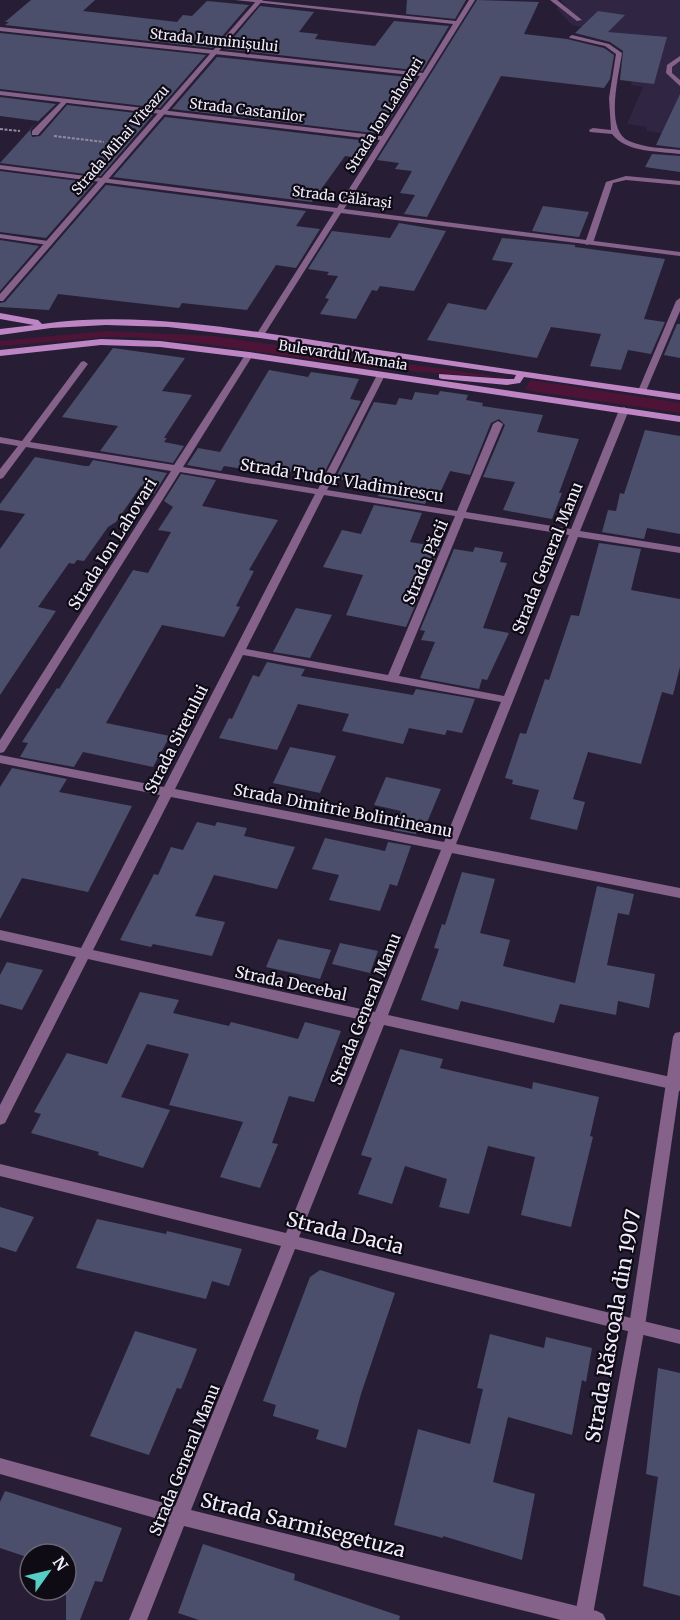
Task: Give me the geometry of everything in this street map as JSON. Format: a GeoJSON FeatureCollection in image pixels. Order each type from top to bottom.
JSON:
{"type":"FeatureCollection","features":[{"type":"Feature","properties":{"kind":"main road"},"geometry":{"type":"LineString","coordinates":[[0,316],[51,325]]}},
{"type":"Feature","properties":{"kind":"main road","name":"Bulevardul Mamaia"},"geometry":{"type":"LineString","coordinates":[[0,332],[51,325],[106,322],[168,324],[260,335],[680,396]]}},
{"type":"Feature","properties":{"kind":"main road","name":"Bulevardul Mamaia"},"geometry":{"type":"LineString","coordinates":[[0,353],[101,342],[160,344],[249,355],[680,419]]}},
{"type":"Feature","properties":{"kind":"main road"},"geometry":{"type":"LineString","coordinates":[[366,373],[407,373],[507,382],[517,381],[522,373]]}},
{"type":"Feature","properties":{"kind":"street"},"geometry":{"type":"LineString","coordinates":[[238,0],[458,23]]}},
{"type":"Feature","properties":{"kind":"street","name":"Strada Ion Lahovari"},"geometry":{"type":"LineString","coordinates":[[260,335],[472,0]]}},
{"type":"Feature","properties":{"kind":"street"},"geometry":{"type":"LineString","coordinates":[[554,0],[579,20]]}},
{"type":"Feature","properties":{"kind":"street","name":"Strada Mihai Viteazu"},"geometry":{"type":"LineString","coordinates":[[0,298],[259,1]]}},
{"type":"Feature","properties":{"kind":"street","name":"Strada Luminișului"},"geometry":{"type":"LineString","coordinates":[[0,29],[424,75]]}},
{"type":"Feature","properties":{"kind":"street"},"geometry":{"type":"LineString","coordinates":[[572,37],[607,45],[619,52],[613,92],[612,129],[614,132],[631,144],[680,152]]}},
{"type":"Feature","properties":{"kind":"street"},"geometry":{"type":"LineString","coordinates":[[680,58],[669,66],[669,73],[680,84]]}},
{"type":"Feature","properties":{"kind":"street","name":"Strada Castanilor"},"geometry":{"type":"LineString","coordinates":[[0,93],[385,139]]}},
{"type":"Feature","properties":{"kind":"street"},"geometry":{"type":"LineString","coordinates":[[35,133],[65,101]]}},
{"type":"Feature","properties":{"kind":"street"},"geometry":{"type":"LineString","coordinates":[[593,130],[614,132]]}},
{"type":"Feature","properties":{"kind":"street","name":"Strada Călărași"},"geometry":{"type":"LineString","coordinates":[[0,167],[680,254]]}},
{"type":"Feature","properties":{"kind":"street"},"geometry":{"type":"LineString","coordinates":[[589,243],[610,182],[626,178],[680,183]]}},
{"type":"Feature","properties":{"kind":"street"},"geometry":{"type":"LineString","coordinates":[[0,236],[48,243]]}},
{"type":"Feature","properties":{"kind":"street"},"geometry":{"type":"LineString","coordinates":[[642,391],[680,301]]}},
{"type":"Feature","properties":{"kind":"street","name":"Strada Ion Lahovari"},"geometry":{"type":"LineString","coordinates":[[0,749],[249,355]]}},
{"type":"Feature","properties":{"kind":"street"},"geometry":{"type":"LineString","coordinates":[[0,477],[84,364]]}},
{"type":"Feature","properties":{"kind":"street","name":"Strada Siretului"},"geometry":{"type":"LineString","coordinates":[[0,1119],[381,375]]}},
{"type":"Feature","properties":{"kind":"street","name":"Strada General Manu"},"geometry":{"type":"LineString","coordinates":[[138,1620],[624,411]]}},
{"type":"Feature","properties":{"kind":"street","name":"Strada Păcii"},"geometry":{"type":"LineString","coordinates":[[392,679],[498,424]]}},
{"type":"Feature","properties":{"kind":"street","name":"Strada Tudor Vladimirescu"},"geometry":{"type":"LineString","coordinates":[[0,440],[680,550]]}},
{"type":"Feature","properties":{"kind":"street"},"geometry":{"type":"LineString","coordinates":[[240,651],[508,700]]}},
{"type":"Feature","properties":{"kind":"street","name":"Strada Dimitrie Bolintineanu"},"geometry":{"type":"LineString","coordinates":[[0,759],[680,893]]}},
{"type":"Feature","properties":{"kind":"street","name":"Strada Decebal"},"geometry":{"type":"LineString","coordinates":[[0,935],[676,1085]]}},
{"type":"Feature","properties":{"kind":"street","name":"Strada Răscoala din 1907"},"geometry":{"type":"LineString","coordinates":[[588,1619],[676,1085],[680,1037]]}},
{"type":"Feature","properties":{"kind":"street","name":"Strada Dacia"},"geometry":{"type":"LineString","coordinates":[[0,1170],[680,1337]]}},
{"type":"Feature","properties":{"kind":"street","name":"Strada Sarmisegetuza"},"geometry":{"type":"LineString","coordinates":[[0,1466],[179,1516],[588,1619]]}},
{"type":"Feature","properties":{"kind":"shaded area"},"geometry":{"type":"Polygon","coordinates":[[[561,0],[680,0],[680,136],[647,131],[646,127],[627,124],[643,87],[631,85],[644,40],[572,25],[556,8],[566,6],[561,0]]]}},
{"type":"Feature","properties":{"kind":"shaded area"},"geometry":{"type":"Polygon","coordinates":[[[106,331],[213,336],[513,379],[371,368],[207,344],[134,337],[106,337],[0,346],[0,341],[106,331]]]}},
{"type":"Feature","properties":{"kind":"shaded area"},"geometry":{"type":"Polygon","coordinates":[[[530,380],[680,403],[680,413],[525,390],[530,380]]]}},
{"type":"Feature","properties":{"kind":"building"},"geometry":{"type":"Polygon","coordinates":[[[31,0],[95,0],[83,11],[177,22],[183,15],[192,16],[207,1],[249,5],[212,48],[5,25],[9,22],[5,22],[31,0]]]}},
{"type":"Feature","properties":{"kind":"building"},"geometry":{"type":"Polygon","coordinates":[[[407,0],[466,0],[455,19],[406,14],[407,0]]]}},
{"type":"Feature","properties":{"kind":"building"},"geometry":{"type":"Polygon","coordinates":[[[477,0],[539,2],[524,34],[567,39],[604,48],[614,55],[610,79],[604,88],[501,76],[427,217],[404,214],[415,195],[400,193],[412,171],[395,169],[399,163],[377,160],[477,0]]]}},
{"type":"Feature","properties":{"kind":"building"},"geometry":{"type":"Polygon","coordinates":[[[260,6],[314,12],[299,32],[318,34],[315,39],[375,46],[394,21],[449,26],[422,71],[224,49],[260,6]]]}},
{"type":"Feature","properties":{"kind":"building"},"geometry":{"type":"Polygon","coordinates":[[[598,11],[625,15],[608,32],[667,37],[654,84],[620,80],[623,51],[610,42],[575,33],[598,11]]]}},
{"type":"Feature","properties":{"kind":"building"},"geometry":{"type":"Polygon","coordinates":[[[0,33],[206,55],[160,108],[0,89],[0,33]]]}},
{"type":"Feature","properties":{"kind":"building"},"geometry":{"type":"Polygon","coordinates":[[[217,57],[416,78],[381,134],[172,109],[217,57]]]}},
{"type":"Feature","properties":{"kind":"building"},"geometry":{"type":"Polygon","coordinates":[[[680,94],[680,148],[656,145],[680,94]]]}},
{"type":"Feature","properties":{"kind":"building"},"geometry":{"type":"Polygon","coordinates":[[[0,97],[56,104],[36,123],[38,121],[0,116],[0,97]]]}},
{"type":"Feature","properties":{"kind":"building"},"geometry":{"type":"Polygon","coordinates":[[[67,105],[153,115],[101,176],[0,163],[30,130],[32,137],[40,136],[67,105]]]}},
{"type":"Feature","properties":{"kind":"building"},"geometry":{"type":"Polygon","coordinates":[[[165,117],[376,142],[365,159],[345,156],[312,202],[113,177],[165,117]]]}},
{"type":"Feature","properties":{"kind":"building"},"geometry":{"type":"Polygon","coordinates":[[[652,154],[680,156],[680,172],[645,167],[652,154]]]}},
{"type":"Feature","properties":{"kind":"building"},"geometry":{"type":"Polygon","coordinates":[[[0,171],[94,183],[46,238],[0,232],[0,171]]]}},
{"type":"Feature","properties":{"kind":"building"},"geometry":{"type":"Polygon","coordinates":[[[106,185],[306,211],[296,226],[320,229],[296,268],[276,265],[247,310],[182,303],[179,308],[58,294],[49,310],[0,307],[0,303],[5,302],[106,185]]]}},
{"type":"Feature","properties":{"kind":"building"},"geometry":{"type":"Polygon","coordinates":[[[543,206],[589,212],[579,237],[532,231],[543,206]]]}},
{"type":"Feature","properties":{"kind":"building"},"geometry":{"type":"Polygon","coordinates":[[[399,223],[446,231],[414,291],[380,286],[377,291],[372,290],[356,319],[320,314],[329,299],[325,298],[338,276],[327,275],[329,272],[308,269],[332,231],[390,238],[399,223]]]}},
{"type":"Feature","properties":{"kind":"building"},"geometry":{"type":"Polygon","coordinates":[[[502,238],[575,245],[575,247],[665,259],[644,319],[665,322],[651,354],[628,350],[621,370],[590,366],[601,334],[551,327],[537,358],[427,340],[448,303],[486,310],[513,263],[492,260],[502,238]]]}},
{"type":"Feature","properties":{"kind":"building"},"geometry":{"type":"Polygon","coordinates":[[[0,240],[39,246],[0,291],[0,240]]]}},
{"type":"Feature","properties":{"kind":"building"},"geometry":{"type":"Polygon","coordinates":[[[677,324],[680,324],[680,358],[664,355],[677,324]]]}},
{"type":"Feature","properties":{"kind":"building"},"geometry":{"type":"Polygon","coordinates":[[[113,348],[185,358],[162,391],[192,395],[164,438],[167,438],[164,442],[184,446],[173,463],[100,451],[118,426],[62,417],[113,348]]]}},
{"type":"Feature","properties":{"kind":"building"},"geometry":{"type":"Polygon","coordinates":[[[269,370],[308,377],[311,372],[359,379],[350,399],[361,401],[322,477],[252,466],[250,470],[224,466],[221,471],[187,465],[198,448],[220,452],[269,370]]]}},
{"type":"Feature","properties":{"kind":"building"},"geometry":{"type":"Polygon","coordinates":[[[440,391],[468,395],[466,400],[483,403],[482,406],[543,415],[537,432],[579,439],[552,519],[503,510],[515,482],[483,477],[505,425],[499,419],[491,423],[470,475],[450,471],[440,493],[430,492],[425,504],[378,496],[381,491],[344,484],[347,480],[335,479],[374,402],[396,405],[399,398],[412,400],[415,392],[438,395],[440,391]]]}},
{"type":"Feature","properties":{"kind":"building"},"geometry":{"type":"Polygon","coordinates":[[[645,430],[680,436],[680,534],[647,528],[644,539],[602,532],[608,510],[616,511],[620,493],[624,494],[645,430]]]}},
{"type":"Feature","properties":{"kind":"building"},"geometry":{"type":"Polygon","coordinates":[[[35,457],[85,466],[89,466],[93,460],[167,473],[154,494],[141,486],[116,522],[108,527],[84,561],[77,560],[74,564],[69,563],[38,607],[56,611],[0,695],[0,549],[25,514],[0,510],[0,504],[35,457]]]}},
{"type":"Feature","properties":{"kind":"building"},"geometry":{"type":"Polygon","coordinates":[[[181,474],[216,480],[202,506],[278,520],[249,570],[254,571],[236,606],[240,607],[224,637],[162,625],[106,723],[170,736],[153,767],[83,752],[74,767],[20,757],[28,743],[22,742],[57,688],[59,689],[133,570],[148,573],[171,532],[158,530],[173,507],[164,501],[181,474]]]}},
{"type":"Feature","properties":{"kind":"building"},"geometry":{"type":"Polygon","coordinates":[[[374,505],[422,513],[410,542],[440,547],[406,627],[346,615],[363,575],[323,567],[342,530],[361,534],[374,505]]]}},
{"type":"Feature","properties":{"kind":"building"},"geometry":{"type":"Polygon","coordinates":[[[599,543],[641,549],[631,590],[680,599],[680,667],[673,695],[662,692],[641,764],[588,752],[573,799],[585,802],[577,830],[530,819],[539,790],[512,784],[513,780],[505,778],[520,733],[526,734],[545,679],[549,680],[571,615],[579,616],[599,543]]]}},
{"type":"Feature","properties":{"kind":"building"},"geometry":{"type":"Polygon","coordinates":[[[475,547],[503,552],[500,562],[507,563],[483,628],[509,633],[487,680],[482,679],[479,689],[420,678],[435,642],[421,640],[425,631],[420,630],[454,549],[473,552],[475,547]]]}},
{"type":"Feature","properties":{"kind":"building"},"geometry":{"type":"Polygon","coordinates":[[[296,608],[332,615],[310,658],[273,652],[296,608]]]}},
{"type":"Feature","properties":{"kind":"building"},"geometry":{"type":"Polygon","coordinates":[[[267,662],[305,669],[301,676],[413,695],[416,689],[475,699],[462,733],[447,730],[445,735],[409,728],[403,744],[342,731],[349,714],[298,704],[277,750],[219,738],[229,718],[232,719],[253,675],[259,677],[267,662]]]}},
{"type":"Feature","properties":{"kind":"building"},"geometry":{"type":"Polygon","coordinates":[[[290,747],[336,756],[320,793],[273,783],[290,747]]]}},
{"type":"Feature","properties":{"kind":"building"},"geometry":{"type":"Polygon","coordinates":[[[12,768],[67,779],[59,792],[132,806],[88,892],[22,878],[0,919],[0,787],[12,768]]]}},
{"type":"Feature","properties":{"kind":"building"},"geometry":{"type":"Polygon","coordinates":[[[386,777],[441,789],[426,825],[420,824],[416,834],[393,830],[401,811],[374,805],[386,777]]]}},
{"type":"Feature","properties":{"kind":"building"},"geometry":{"type":"Polygon","coordinates":[[[197,822],[215,826],[217,822],[247,828],[244,836],[295,847],[277,889],[214,875],[195,916],[225,922],[212,956],[120,940],[154,874],[158,875],[171,847],[183,850],[197,822]]]}},
{"type":"Feature","properties":{"kind":"building"},"geometry":{"type":"Polygon","coordinates":[[[325,838],[385,851],[388,842],[411,846],[397,886],[390,884],[380,911],[329,900],[339,875],[312,869],[325,838]]]}},
{"type":"Feature","properties":{"kind":"building"},"geometry":{"type":"Polygon","coordinates":[[[462,872],[495,879],[480,933],[510,940],[503,966],[575,983],[597,886],[634,894],[629,915],[618,913],[607,965],[655,974],[649,1008],[618,1001],[616,1015],[560,1004],[554,1023],[461,1001],[458,1010],[421,1000],[439,949],[434,948],[442,924],[445,925],[462,872]]]}},
{"type":"Feature","properties":{"kind":"building"},"geometry":{"type":"Polygon","coordinates":[[[278,939],[331,950],[320,979],[266,967],[278,939]]]}},
{"type":"Feature","properties":{"kind":"building"},"geometry":{"type":"Polygon","coordinates":[[[340,943],[378,951],[370,973],[332,964],[340,943]]]}},
{"type":"Feature","properties":{"kind":"building"},"geometry":{"type":"Polygon","coordinates":[[[7,962],[43,970],[22,1010],[0,1004],[0,975],[7,962]]]}},
{"type":"Feature","properties":{"kind":"building"},"geometry":{"type":"Polygon","coordinates":[[[140,992],[179,1000],[173,1013],[229,1026],[231,1022],[298,1039],[305,1022],[341,1031],[314,1102],[289,1096],[272,1143],[278,1144],[260,1188],[220,1177],[243,1122],[169,1105],[189,1054],[147,1044],[121,1097],[170,1110],[143,1168],[98,1155],[99,1152],[31,1133],[41,1114],[34,1112],[67,1053],[107,1064],[140,992]]]}},
{"type":"Feature","properties":{"kind":"building"},"geometry":{"type":"Polygon","coordinates":[[[400,1049],[443,1059],[440,1068],[532,1089],[533,1082],[599,1097],[590,1136],[593,1137],[571,1227],[521,1215],[535,1157],[488,1146],[469,1214],[439,1207],[447,1179],[405,1166],[392,1204],[358,1194],[372,1158],[361,1155],[400,1049]]]}},
{"type":"Feature","properties":{"kind":"building"},"geometry":{"type":"Polygon","coordinates":[[[0,1207],[34,1217],[16,1252],[0,1247],[0,1207]]]}},
{"type":"Feature","properties":{"kind":"building"},"geometry":{"type":"Polygon","coordinates":[[[97,1219],[166,1234],[167,1231],[242,1249],[229,1286],[212,1281],[206,1299],[76,1268],[97,1219]]]}},
{"type":"Feature","properties":{"kind":"building"},"geometry":{"type":"Polygon","coordinates":[[[320,1270],[395,1293],[361,1394],[346,1448],[316,1439],[319,1430],[273,1416],[276,1405],[263,1401],[310,1277],[320,1270]]]}},
{"type":"Feature","properties":{"kind":"building"},"geometry":{"type":"Polygon","coordinates":[[[135,1331],[197,1349],[181,1389],[177,1388],[149,1455],[90,1436],[135,1331]]]}},
{"type":"Feature","properties":{"kind":"building"},"geometry":{"type":"Polygon","coordinates":[[[490,1334],[544,1348],[546,1337],[592,1348],[586,1382],[582,1380],[572,1435],[508,1417],[493,1482],[535,1494],[522,1560],[443,1536],[443,1538],[394,1525],[418,1429],[470,1444],[483,1389],[477,1388],[490,1334]]]}},
{"type":"Feature","properties":{"kind":"building"},"geometry":{"type":"Polygon","coordinates":[[[658,1368],[680,1373],[680,1596],[643,1586],[658,1477],[646,1474],[658,1368]]]}},
{"type":"Feature","properties":{"kind":"building"},"geometry":{"type":"Polygon","coordinates":[[[5,1491],[122,1528],[102,1582],[95,1581],[80,1620],[66,1620],[66,1602],[78,1602],[78,1542],[18,1542],[18,1554],[0,1548],[0,1502],[5,1491]]]}},
{"type":"Feature","properties":{"kind":"building"},"geometry":{"type":"Polygon","coordinates":[[[203,1544],[295,1574],[294,1580],[400,1616],[399,1620],[199,1620],[178,1613],[203,1544]]]}}]}
